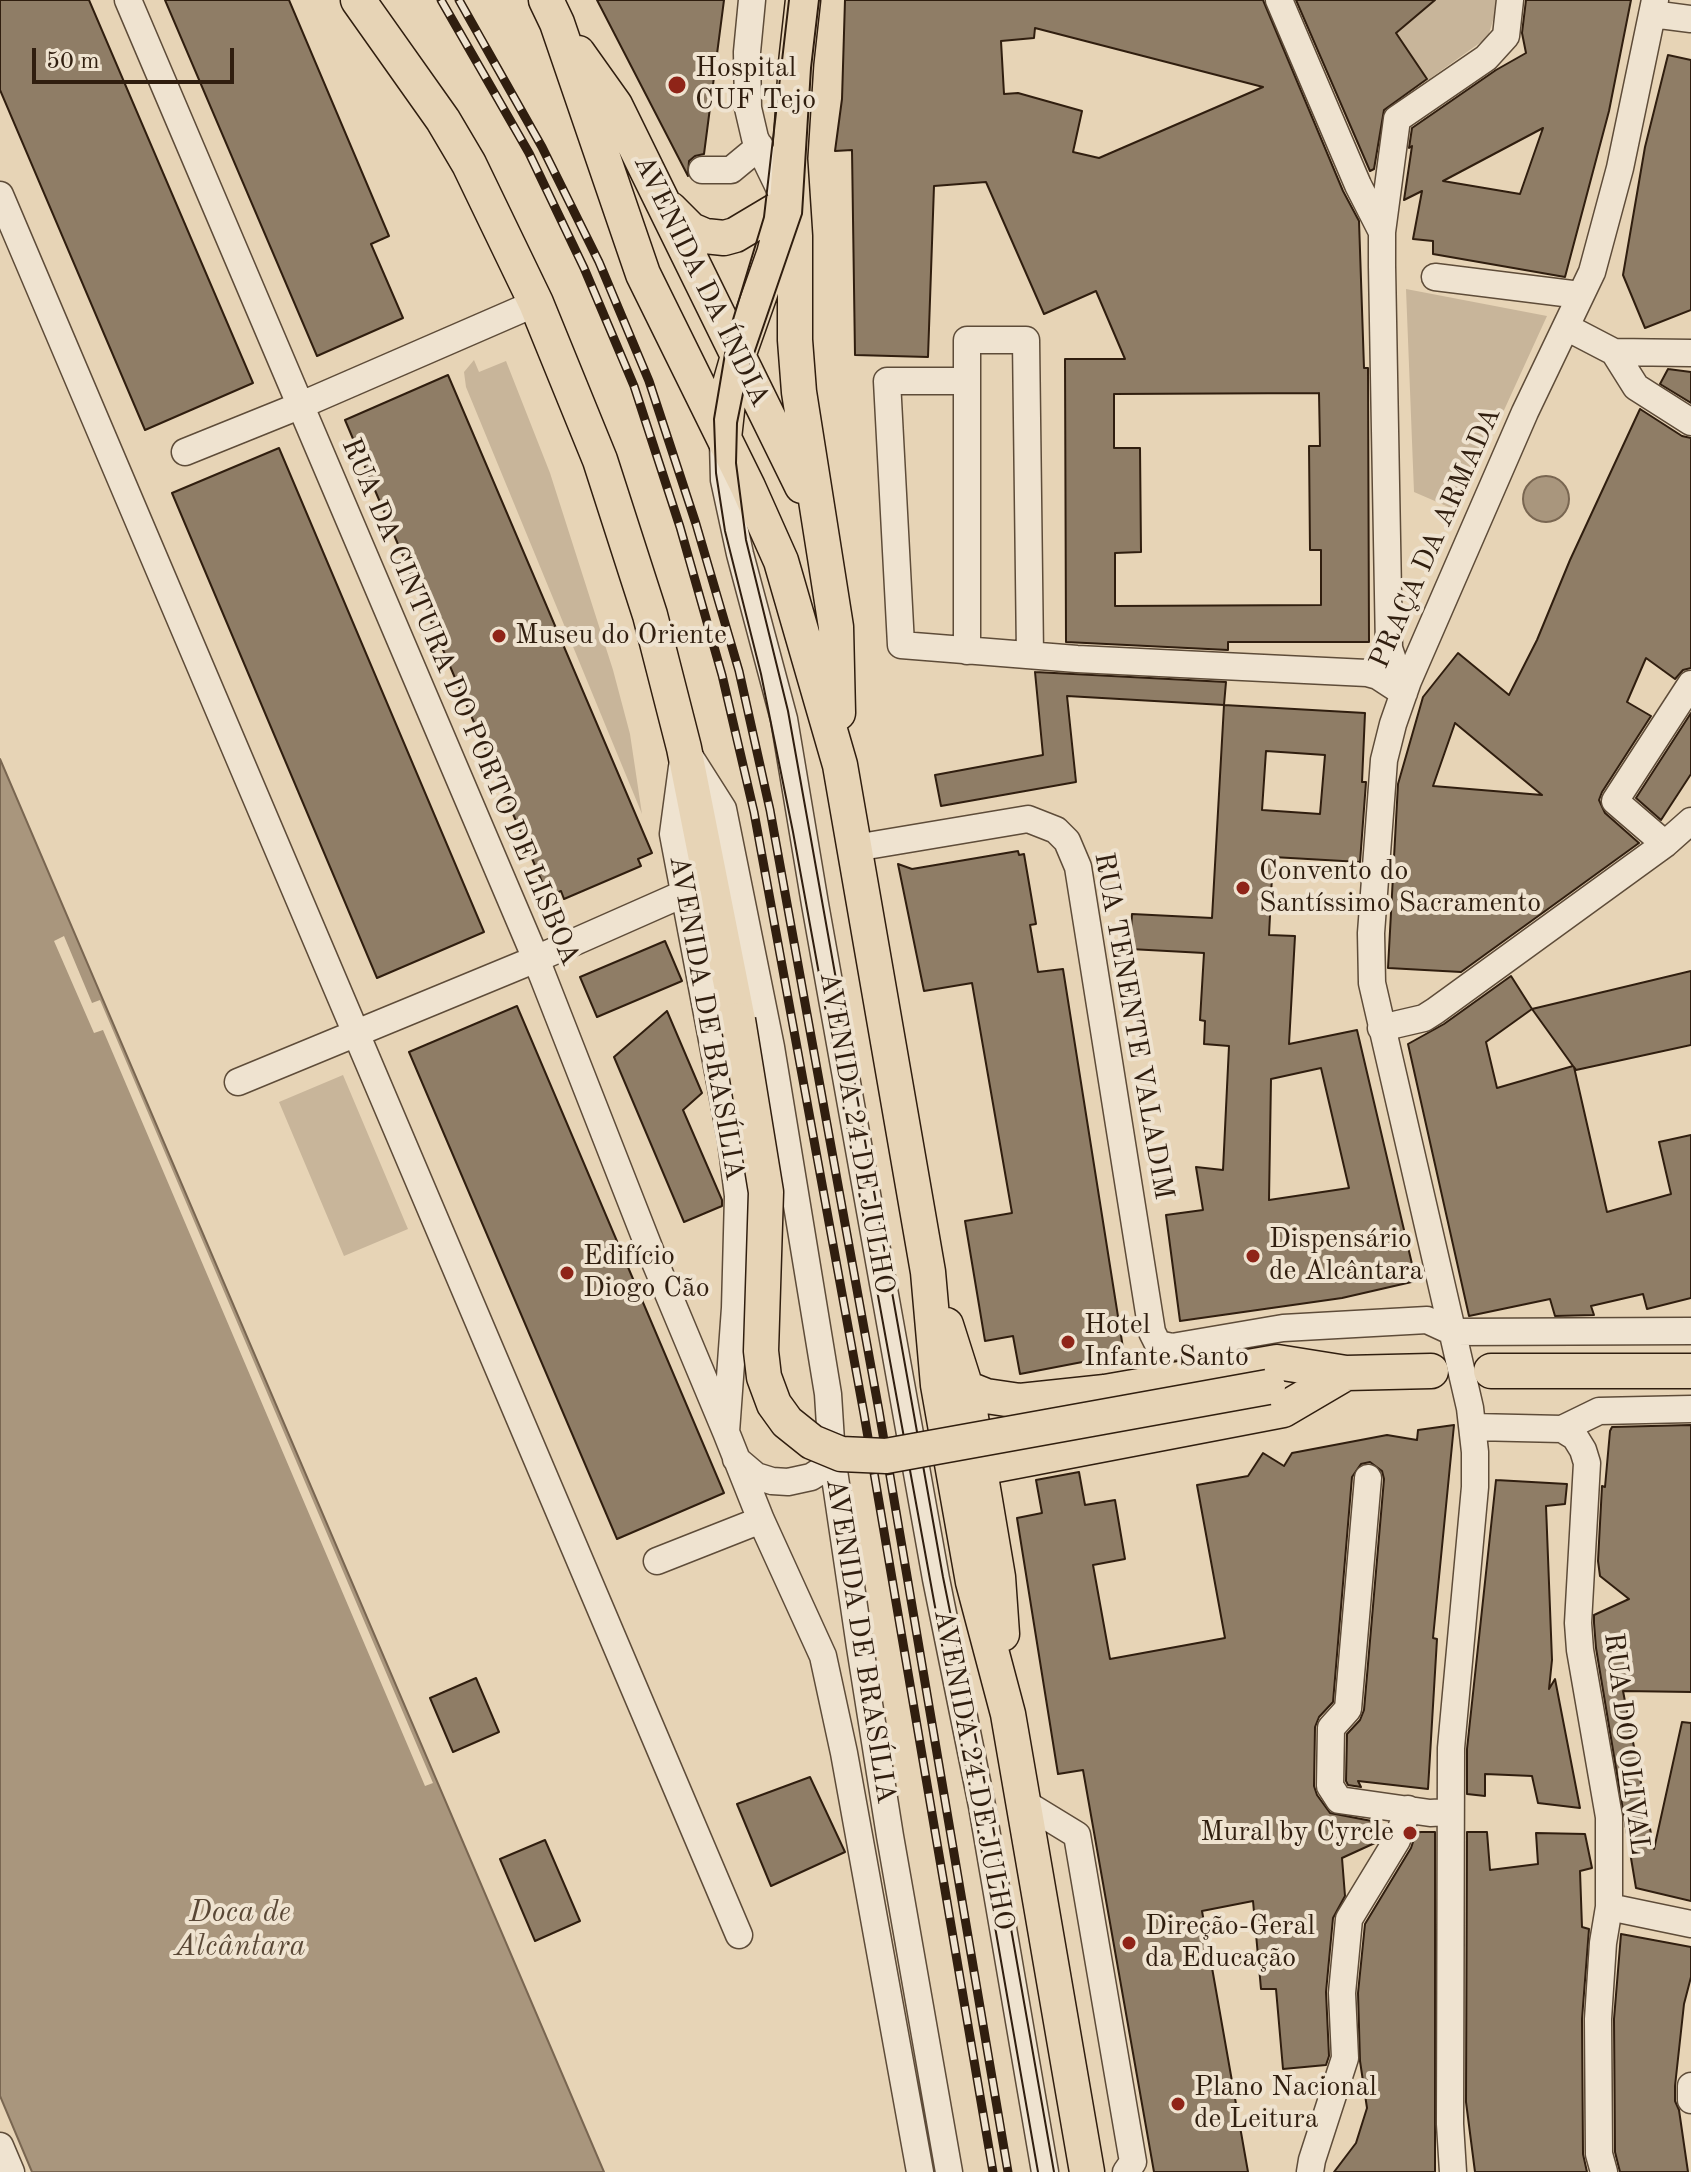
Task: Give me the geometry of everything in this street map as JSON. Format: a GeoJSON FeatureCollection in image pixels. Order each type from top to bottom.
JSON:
{"type":"FeatureCollection","features":[{"type":"Feature","properties":{"kind":"main road","name":"AVENIDA DE BRASÍLIA"},"geometry":{"type":"LineString","coordinates":[[358,0],[443,120],[469,164],[536,303],[590,433],[625,534],[650,615],[684,748]]}},
{"type":"Feature","properties":{"kind":"main road"},"geometry":{"type":"LineString","coordinates":[[724,438],[730,384],[774,254],[787,204],[775,153],[796,63],[803,0]]}},
{"type":"Feature","properties":{"kind":"main road","name":"AVENIDA DA ÍNDIA"},"geometry":{"type":"LineString","coordinates":[[551,12],[615,105],[803,489],[823,551]]}},
{"type":"Feature","properties":{"kind":"main road","name":"AVENIDA DA ÍNDIA"},"geometry":{"type":"LineString","coordinates":[[551,12],[643,274],[724,438]]}},
{"type":"Feature","properties":{"kind":"main road"},"geometry":{"type":"LineString","coordinates":[[775,153],[795,236],[795,340],[799,392],[823,551]]}},
{"type":"Feature","properties":{"kind":"main road"},"geometry":{"type":"LineString","coordinates":[[655,188],[670,210],[691,230],[705,236],[724,238],[735,235],[787,204]]}},
{"type":"Feature","properties":{"kind":"main road","name":"AVENIDA 24 DE JULHO"},"geometry":{"type":"LineString","coordinates":[[724,438],[781,561],[840,765],[928,1272],[952,1387],[973,1582],[1008,1714],[1087,2172]]}},
{"type":"Feature","properties":{"kind":"main road","name":"AVENIDA 24 DE JULHO"},"geometry":{"type":"LineString","coordinates":[[823,551],[836,627],[840,765]]}},
{"type":"Feature","properties":{"kind":"main road"},"geometry":{"type":"LineString","coordinates":[[684,748],[738,1020],[766,1192],[761,1351],[764,1377],[780,1413],[793,1427],[812,1442],[841,1454],[886,1456],[1346,1373],[1431,1371]]}},
{"type":"Feature","properties":{"kind":"main road"},"geometry":{"type":"LineString","coordinates":[[952,1387],[1020,1401],[1105,1392],[1277,1362],[1346,1373]]}},
{"type":"Feature","properties":{"kind":"main road"},"geometry":{"type":"LineString","coordinates":[[1491,1371],[1691,1371]]}},
{"type":"Feature","properties":{"kind":"main road"},"geometry":{"type":"LineString","coordinates":[[980,1468],[1283,1410],[1346,1373]]}},
{"type":"Feature","properties":{"kind":"main road","name":"AVENIDA 24 DE JULHO"},"geometry":{"type":"LineString","coordinates":[[952,1387],[980,1468],[998,1577],[1008,1714]]}},
{"type":"Feature","properties":{"kind":"street","name":"RUA DA CINTURA DO PORTO DE LISBOA"},"geometry":{"type":"LineString","coordinates":[[128,0],[536,959],[652,1255],[726,1432]]}},
{"type":"Feature","properties":{"kind":"street"},"geometry":{"type":"LineString","coordinates":[[702,170],[731,170],[775,153],[750,122],[747,52],[752,0]]}},
{"type":"Feature","properties":{"kind":"street"},"geometry":{"type":"LineString","coordinates":[[1279,0],[1358,185],[1382,232]]}},
{"type":"Feature","properties":{"kind":"street","name":"PRAÇA DA ARMADA"},"geometry":{"type":"LineString","coordinates":[[1404,693],[1389,648],[1382,266],[1382,232],[1397,119],[1486,58],[1506,36],[1510,0]]}},
{"type":"Feature","properties":{"kind":"street"},"geometry":{"type":"LineString","coordinates":[[1653,7],[1691,19]]}},
{"type":"Feature","properties":{"kind":"street","name":"PRAÇA DA ARMADA"},"geometry":{"type":"LineString","coordinates":[[1404,693],[1525,412],[1592,272],[1610,210],[1653,7]]}},
{"type":"Feature","properties":{"kind":"street"},"geometry":{"type":"LineString","coordinates":[[0,195],[739,1935]]}},
{"type":"Feature","properties":{"kind":"street"},"geometry":{"type":"LineString","coordinates":[[1435,277],[1580,295]]}},
{"type":"Feature","properties":{"kind":"street"},"geometry":{"type":"LineString","coordinates":[[185,452],[536,303]]}},
{"type":"Feature","properties":{"kind":"street"},"geometry":{"type":"LineString","coordinates":[[1566,327],[1614,352],[1691,353]]}},
{"type":"Feature","properties":{"kind":"street"},"geometry":{"type":"LineString","coordinates":[[967,651],[967,340],[1026,340],[1030,655]]}},
{"type":"Feature","properties":{"kind":"street"},"geometry":{"type":"LineString","coordinates":[[1614,352],[1636,387],[1691,422]]}},
{"type":"Feature","properties":{"kind":"street"},"geometry":{"type":"LineString","coordinates":[[967,381],[887,381],[901,645],[1367,673],[1378,676],[1404,693],[1384,760],[1371,975],[1471,1417],[1475,1487],[1456,1674],[1450,1812],[1450,2124],[1453,2172]]}},
{"type":"Feature","properties":{"kind":"street","name":"AVENIDA 24 DE JULHO"},"geometry":{"type":"LineString","coordinates":[[724,438],[724,480],[735,532],[784,719],[936,1579],[982,1806],[1045,2172]]}},
{"type":"Feature","properties":{"kind":"street"},"geometry":{"type":"LineString","coordinates":[[1367,673],[1378,669],[1389,648]]}},
{"type":"Feature","properties":{"kind":"street"},"geometry":{"type":"LineString","coordinates":[[1665,844],[1615,801],[1691,684]]}},
{"type":"Feature","properties":{"kind":"street","name":"AVENIDA DE BRASÍLIA"},"geometry":{"type":"LineString","coordinates":[[684,748],[673,834],[731,1140],[738,1196],[735,1308],[726,1432],[761,1520],[823,1656],[920,2172]]}},
{"type":"Feature","properties":{"kind":"street","name":"AVENIDA DE BRASÍLIA"},"geometry":{"type":"LineString","coordinates":[[684,748],[723,809],[748,927],[813,1296],[828,1394],[832,1457],[890,1836],[949,2172]]}},
{"type":"Feature","properties":{"kind":"street","name":"RUA TENENTE VALADIM"},"geometry":{"type":"LineString","coordinates":[[855,848],[1028,819],[1056,830],[1067,841],[1078,867],[1152,1332],[1158,1344],[1172,1347],[1283,1328],[1427,1320],[1453,1332]]}},
{"type":"Feature","properties":{"kind":"street"},"geometry":{"type":"LineString","coordinates":[[1381,1028],[1424,1018],[1435,1011],[1665,844],[1691,821]]}},
{"type":"Feature","properties":{"kind":"street"},"geometry":{"type":"LineString","coordinates":[[238,1082],[536,959],[683,894]]}},
{"type":"Feature","properties":{"kind":"street"},"geometry":{"type":"LineString","coordinates":[[1453,1332],[1691,1331]]}},
{"type":"Feature","properties":{"kind":"street"},"geometry":{"type":"LineString","coordinates":[[1471,1417],[1562,1429],[1599,1411],[1691,1409]]}},
{"type":"Feature","properties":{"kind":"street","name":"RUA DO OLIVAL"},"geometry":{"type":"LineString","coordinates":[[1562,1429],[1575,1437],[1587,1463],[1578,1623],[1609,1817],[1609,1907],[1603,1943],[1598,2019],[1599,2154],[1604,2172]]}},
{"type":"Feature","properties":{"kind":"street"},"geometry":{"type":"LineString","coordinates":[[736,1459],[756,1476],[788,1482],[811,1477],[822,1470],[832,1457]]}},
{"type":"Feature","properties":{"kind":"street"},"geometry":{"type":"LineString","coordinates":[[1368,1478],[1348,1709],[1331,1728],[1330,1786],[1339,1800],[1430,1813],[1450,1812]]}},
{"type":"Feature","properties":{"kind":"street"},"geometry":{"type":"LineString","coordinates":[[657,1561],[761,1520]]}},
{"type":"Feature","properties":{"kind":"street"},"geometry":{"type":"LineString","coordinates":[[1023,1802],[1077,1835],[1133,2162],[1126,2172]]}},
{"type":"Feature","properties":{"kind":"street"},"geometry":{"type":"LineString","coordinates":[[1310,2172],[1345,2058],[1342,1993],[1349,1919],[1397,1840],[1408,1809]]}},
{"type":"Feature","properties":{"kind":"street","name":"AVENIDA DE BRASÍLIA"},"geometry":{"type":"LineString","coordinates":[[859,1840],[890,1836]]}},
{"type":"Feature","properties":{"kind":"street"},"geometry":{"type":"LineString","coordinates":[[1609,1907],[1691,1924]]}},
{"type":"Feature","properties":{"kind":"street"},"geometry":{"type":"LineString","coordinates":[[1691,2086],[1691,2100]]}},
{"type":"Feature","properties":{"kind":"street"},"geometry":{"type":"LineString","coordinates":[[0,2146],[11,2172]]}},
{"type":"Feature","properties":{"kind":"shaded area"},"geometry":{"type":"Polygon","coordinates":[[[1435,0],[1499,0],[1488,37],[1428,80],[1396,33],[1435,0]]]}},
{"type":"Feature","properties":{"kind":"shaded area"},"geometry":{"type":"Polygon","coordinates":[[[1406,289],[1547,316],[1458,511],[1414,492],[1406,289]]]}},
{"type":"Feature","properties":{"kind":"shaded area"},"geometry":{"type":"Polygon","coordinates":[[[474,360],[479,372],[506,361],[550,473],[613,670],[630,734],[642,814],[466,387],[464,372],[474,360]]]}},
{"type":"Feature","properties":{"kind":"shaded area"},"geometry":{"type":"Polygon","coordinates":[[[343,1075],[408,1229],[344,1256],[279,1102],[343,1075]]]}},
{"type":"Feature","properties":{"kind":"water"},"geometry":{"type":"Polygon","coordinates":[[[1546,476],[1563,482],[1569,499],[1563,516],[1546,522],[1529,516],[1523,499],[1529,482],[1546,476]]]}},
{"type":"Feature","properties":{"kind":"water","name":"Doca de Alcântara"},"geometry":{"type":"Polygon","coordinates":[[[0,759],[604,2172],[32,2172],[0,2096],[0,759]]]}},
{"type":"Feature","properties":{"kind":"pier"},"geometry":{"type":"Polygon","coordinates":[[[64,936],[92,1003],[100,1000],[433,1783],[425,1786],[103,1030],[94,1033],[54,941],[64,936]]]}},
{"type":"Feature","properties":{"kind":"building"},"geometry":{"type":"Polygon","coordinates":[[[0,0],[89,0],[253,383],[145,430],[0,90],[0,0]]]}},
{"type":"Feature","properties":{"kind":"building"},"geometry":{"type":"Polygon","coordinates":[[[165,0],[289,0],[389,236],[371,244],[403,318],[317,356],[165,0]]]}},
{"type":"Feature","properties":{"kind":"building","name":"Hospital CUF Tejo"},"geometry":{"type":"Polygon","coordinates":[[[597,0],[724,0],[704,154],[689,161],[688,176],[597,0]]]}},
{"type":"Feature","properties":{"kind":"building"},"geometry":{"type":"Polygon","coordinates":[[[845,0],[1263,0],[1343,191],[1359,221],[1364,368],[1368,368],[1369,642],[1228,642],[1228,650],[1066,642],[1065,359],[1125,359],[1096,291],[1044,314],[986,182],[934,186],[928,357],[855,355],[852,150],[835,151],[842,99],[845,0]],[[1035,28],[1034,38],[1001,41],[1004,94],[1018,93],[1082,111],[1073,152],[1099,158],[1263,87],[1035,28]],[[1319,393],[1114,394],[1114,448],[1140,448],[1141,552],[1115,553],[1115,606],[1321,605],[1321,550],[1310,550],[1309,446],[1320,446],[1319,393]]]}},
{"type":"Feature","properties":{"kind":"building"},"geometry":{"type":"Polygon","coordinates":[[[1296,0],[1435,0],[1396,33],[1427,79],[1384,110],[1374,169],[1370,171],[1296,0]]]}},
{"type":"Feature","properties":{"kind":"building"},"geometry":{"type":"Polygon","coordinates":[[[1526,0],[1631,0],[1609,111],[1565,277],[1433,254],[1433,241],[1413,239],[1422,191],[1404,200],[1412,128],[1526,53],[1522,33],[1526,0]],[[1543,128],[1443,181],[1520,194],[1543,128]]]}},
{"type":"Feature","properties":{"kind":"building"},"geometry":{"type":"Polygon","coordinates":[[[1668,55],[1691,60],[1691,310],[1645,328],[1623,275],[1645,147],[1668,55]]]}},
{"type":"Feature","properties":{"kind":"building"},"geometry":{"type":"Polygon","coordinates":[[[1668,369],[1691,372],[1691,403],[1660,384],[1668,369]]]}},
{"type":"Feature","properties":{"kind":"building","name":"Museu do Oriente"},"geometry":{"type":"Polygon","coordinates":[[[448,375],[652,853],[638,859],[641,866],[564,899],[561,891],[548,896],[345,420],[448,375]]]}},
{"type":"Feature","properties":{"kind":"building"},"geometry":{"type":"Polygon","coordinates":[[[1640,409],[1682,436],[1691,438],[1691,668],[1683,670],[1675,679],[1646,658],[1627,702],[1651,716],[1599,800],[1605,813],[1639,843],[1461,972],[1388,968],[1398,784],[1423,697],[1458,653],[1509,695],[1537,640],[1570,560],[1640,409]],[[1455,723],[1433,786],[1542,795],[1455,723]]]}},
{"type":"Feature","properties":{"kind":"building"},"geometry":{"type":"Polygon","coordinates":[[[279,448],[484,932],[377,978],[172,493],[279,448]]]}},
{"type":"Feature","properties":{"kind":"building"},"geometry":{"type":"Polygon","coordinates":[[[1035,672],[1226,682],[1224,705],[1067,696],[1076,782],[941,806],[935,775],[1043,755],[1035,672]]]}},
{"type":"Feature","properties":{"kind":"building"},"geometry":{"type":"Polygon","coordinates":[[[1224,705],[1365,713],[1362,782],[1366,782],[1360,862],[1273,857],[1269,935],[1295,936],[1289,1044],[1357,1030],[1416,1281],[1342,1298],[1180,1321],[1166,1215],[1203,1210],[1196,1167],[1223,1170],[1229,1046],[1204,1044],[1205,1021],[1200,1020],[1204,953],[1130,949],[1132,914],[1212,918],[1224,705]],[[1266,751],[1262,810],[1320,814],[1325,755],[1266,751]],[[1321,1068],[1271,1079],[1269,1200],[1349,1188],[1321,1068]]]}},
{"type":"Feature","properties":{"kind":"building"},"geometry":{"type":"Polygon","coordinates":[[[1691,713],[1691,774],[1661,820],[1636,798],[1691,713]]]}},
{"type":"Feature","properties":{"kind":"building"},"geometry":{"type":"Polygon","coordinates":[[[1018,851],[1019,855],[1024,854],[1036,924],[1030,925],[1038,972],[1063,969],[1123,1348],[1097,1353],[1098,1359],[1020,1374],[1013,1336],[985,1341],[965,1221],[1012,1213],[972,983],[924,991],[898,864],[912,869],[1018,851]]]}},
{"type":"Feature","properties":{"kind":"building"},"geometry":{"type":"Polygon","coordinates":[[[665,941],[682,981],[597,1017],[580,977],[665,941]]]}},
{"type":"Feature","properties":{"kind":"building"},"geometry":{"type":"Polygon","coordinates":[[[1691,971],[1691,1045],[1576,1070],[1574,1067],[1607,1212],[1671,1194],[1659,1142],[1691,1135],[1691,1298],[1647,1309],[1643,1294],[1591,1306],[1594,1315],[1555,1316],[1550,1299],[1469,1316],[1408,1044],[1444,1024],[1511,976],[1532,1009],[1691,971]],[[1532,1009],[1486,1042],[1497,1088],[1573,1066],[1532,1009]]]}},
{"type":"Feature","properties":{"kind":"building","name":"Edifício Diogo Cão"},"geometry":{"type":"Polygon","coordinates":[[[517,1006],[724,1493],[617,1539],[409,1052],[517,1006]]]}},
{"type":"Feature","properties":{"kind":"building"},"geometry":{"type":"Polygon","coordinates":[[[667,1011],[702,1093],[683,1110],[722,1200],[722,1206],[684,1222],[614,1057],[667,1011]]]}},
{"type":"Feature","properties":{"kind":"building"},"geometry":{"type":"Polygon","coordinates":[[[1454,1425],[1433,1638],[1437,1639],[1428,1789],[1358,1781],[1361,1787],[1348,1785],[1346,1781],[1347,1734],[1360,1720],[1364,1710],[1384,1479],[1382,1471],[1370,1462],[1361,1464],[1352,1477],[1333,1702],[1319,1717],[1315,1727],[1314,1786],[1330,1813],[1377,1822],[1382,1833],[1377,1842],[1342,1858],[1345,1896],[1333,1918],[1326,1992],[1329,2056],[1326,2065],[1283,2069],[1276,1989],[1261,1989],[1253,1901],[1202,1911],[1248,2172],[1154,2172],[1083,1770],[1058,1774],[1017,1518],[1042,1513],[1036,1480],[1079,1472],[1085,1505],[1115,1500],[1125,1559],[1093,1565],[1110,1659],[1225,1638],[1197,1485],[1248,1476],[1263,1453],[1284,1466],[1292,1453],[1387,1435],[1417,1440],[1418,1430],[1454,1425]]]}},
{"type":"Feature","properties":{"kind":"building"},"geometry":{"type":"Polygon","coordinates":[[[1691,1425],[1691,1692],[1623,1691],[1654,1849],[1682,1722],[1691,1723],[1691,1901],[1636,1888],[1596,1648],[1594,1615],[1629,1599],[1600,1576],[1598,1561],[1602,1486],[1605,1487],[1612,1427],[1691,1425]]]}},
{"type":"Feature","properties":{"kind":"building"},"geometry":{"type":"Polygon","coordinates":[[[1496,1480],[1567,1484],[1565,1504],[1546,1506],[1552,1660],[1549,1689],[1555,1679],[1580,1808],[1538,1803],[1532,1776],[1485,1774],[1485,1796],[1467,1794],[1467,1749],[1496,1480]]]}},
{"type":"Feature","properties":{"kind":"building"},"geometry":{"type":"Polygon","coordinates":[[[476,1678],[499,1732],[453,1752],[430,1698],[476,1678]]]}},
{"type":"Feature","properties":{"kind":"building"},"geometry":{"type":"Polygon","coordinates":[[[810,1777],[845,1852],[771,1886],[737,1804],[810,1777]]]}},
{"type":"Feature","properties":{"kind":"building"},"geometry":{"type":"Polygon","coordinates":[[[1435,1832],[1435,2172],[1334,2172],[1356,2143],[1367,2108],[1360,2061],[1358,1993],[1365,1924],[1411,1848],[1416,1833],[1435,1832]]]}},
{"type":"Feature","properties":{"kind":"building"},"geometry":{"type":"Polygon","coordinates":[[[1467,1832],[1487,1832],[1490,1870],[1538,1864],[1536,1833],[1585,1834],[1592,1868],[1580,1871],[1582,1927],[1589,1929],[1582,2019],[1583,2154],[1587,2172],[1475,2172],[1466,2102],[1467,1832]]]}},
{"type":"Feature","properties":{"kind":"building"},"geometry":{"type":"Polygon","coordinates":[[[545,1840],[580,1921],[535,1941],[500,1859],[545,1840]]]}},
{"type":"Feature","properties":{"kind":"building"},"geometry":{"type":"Polygon","coordinates":[[[1621,1934],[1691,1947],[1691,1977],[1684,2004],[1675,2086],[1688,2172],[1620,2172],[1615,2152],[1614,2019],[1621,1934]]]}},
{"type":"Feature","properties":{"kind":"tram line"},"geometry":{"type":"LineString","coordinates":[[789,0],[764,217],[728,336],[714,419],[716,473],[725,531],[761,674],[793,832],[974,1807],[1038,2172]]}},
{"type":"Feature","properties":{"kind":"tram line"},"geometry":{"type":"LineString","coordinates":[[819,0],[811,68],[802,214],[747,374],[737,423],[736,463],[746,540],[788,711],[943,1577],[989,1804],[1054,2172]]}},
{"type":"Feature","properties":{"kind":"railway"},"geometry":{"type":"LineString","coordinates":[[441,0],[529,153],[584,268],[634,386],[680,527],[722,675],[754,812],[864,1414],[993,2172]]}},
{"type":"Feature","properties":{"kind":"railway"},"geometry":{"type":"LineString","coordinates":[[459,0],[542,147],[599,262],[649,381],[696,524],[739,671],[770,810],[879,1411],[1008,2172]]}},
{"type":"Feature","properties":{"kind":"place","name":"Hospital CUF Tejo"},"geometry":{"type":"Point","coordinates":[677,85]}},
{"type":"Feature","properties":{"kind":"place","name":"Museu do Oriente"},"geometry":{"type":"Point","coordinates":[499,636]}},
{"type":"Feature","properties":{"kind":"place","name":"Convento do Santíssimo Sacramento"},"geometry":{"type":"Point","coordinates":[1243,888]}},
{"type":"Feature","properties":{"kind":"place","name":"Dispensário de Alcântara"},"geometry":{"type":"Point","coordinates":[1253,1256]}},
{"type":"Feature","properties":{"kind":"place","name":"Edifício Diogo Cão"},"geometry":{"type":"Point","coordinates":[567,1273]}},
{"type":"Feature","properties":{"kind":"place","name":"Hotel Infante Santo"},"geometry":{"type":"Point","coordinates":[1068,1342]}},
{"type":"Feature","properties":{"kind":"place","name":"Mural by Cyrcle"},"geometry":{"type":"Point","coordinates":[1410,1833]}},
{"type":"Feature","properties":{"kind":"place","name":"Direção-Geral da Educação"},"geometry":{"type":"Point","coordinates":[1129,1943]}},
{"type":"Feature","properties":{"kind":"place","name":"Plano Nacional de Leitura"},"geometry":{"type":"Point","coordinates":[1178,2104]}}]}
